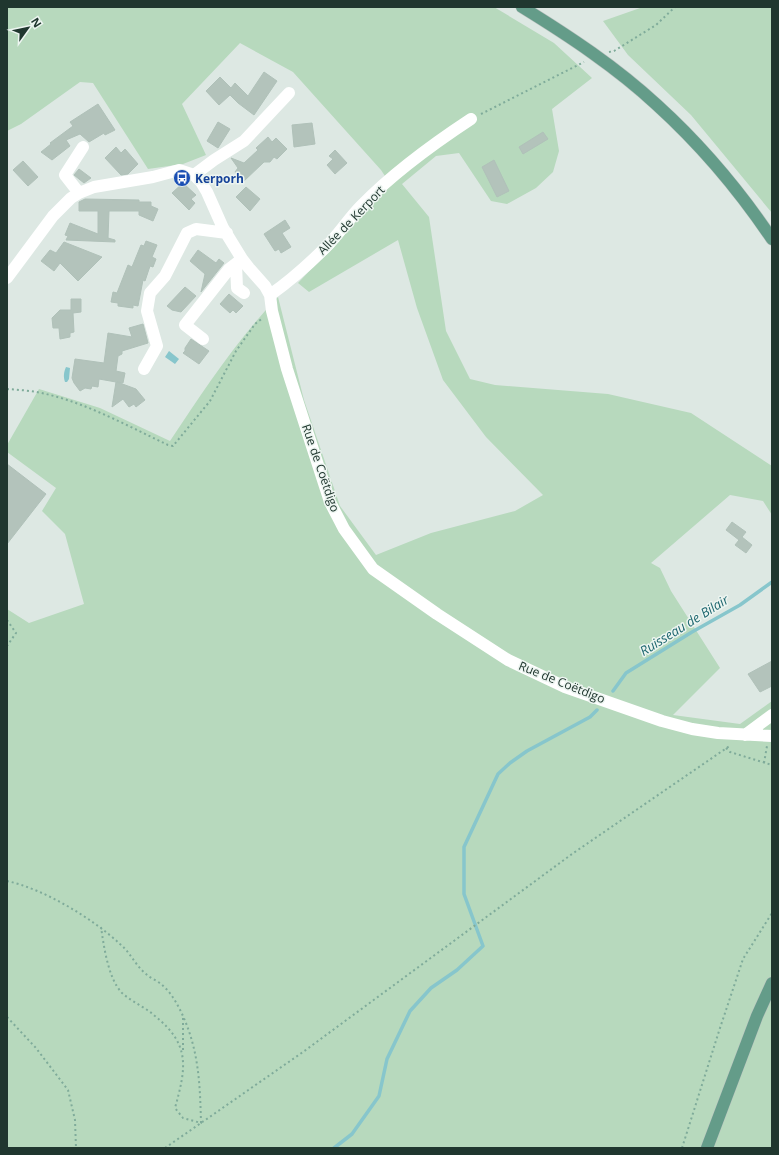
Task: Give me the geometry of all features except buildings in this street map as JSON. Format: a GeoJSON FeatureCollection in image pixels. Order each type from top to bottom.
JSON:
{"type":"FeatureCollection","features":[{"type":"Feature","properties":{"kind":"main road"},"geometry":{"type":"LineString","coordinates":[[522,7],[559,30],[596,56],[657,105],[718,167],[757,217],[772,239]]}},
{"type":"Feature","properties":{"kind":"main road"},"geometry":{"type":"LineString","coordinates":[[707,1148],[772,983]]}},
{"type":"Feature","properties":{"kind":"street"},"geometry":{"type":"LineString","coordinates":[[7,278],[53,216],[78,193],[94,187],[153,177],[179,170],[194,175],[244,141],[289,93]]}},
{"type":"Feature","properties":{"kind":"street","name":"Allée de Kerport"},"geometry":{"type":"LineString","coordinates":[[270,295],[291,280],[326,247],[346,225],[360,206],[393,176],[441,139],[471,119]]}},
{"type":"Feature","properties":{"kind":"street"},"geometry":{"type":"LineString","coordinates":[[78,193],[65,175],[83,147]]}},
{"type":"Feature","properties":{"kind":"street","name":"Rue de Coëtdigo"},"geometry":{"type":"LineString","coordinates":[[194,175],[208,192],[239,261],[249,268],[265,286],[270,295],[272,311],[287,369],[330,502],[344,529],[373,568],[437,614],[508,660],[565,687],[662,721],[692,729],[745,735],[770,740]]}},
{"type":"Feature","properties":{"kind":"street"},"geometry":{"type":"LineString","coordinates":[[144,369],[157,346],[147,311],[150,293],[165,276],[187,233],[196,229],[227,233]]}},
{"type":"Feature","properties":{"kind":"street"},"geometry":{"type":"LineString","coordinates":[[239,261],[237,288],[244,293]]}},
{"type":"Feature","properties":{"kind":"street"},"geometry":{"type":"LineString","coordinates":[[203,339],[185,325],[228,269],[239,261]]}},
{"type":"Feature","properties":{"kind":"street"},"geometry":{"type":"LineString","coordinates":[[745,735],[772,716]]}},
{"type":"Feature","properties":{"kind":"path"},"geometry":{"type":"LineString","coordinates":[[471,119],[596,56],[614,51],[656,25],[675,7]]}},
{"type":"Feature","properties":{"kind":"path"},"geometry":{"type":"LineString","coordinates":[[7,389],[31,391],[50,395],[97,412],[168,446],[173,446],[210,401],[236,351],[255,324],[272,311]]}},
{"type":"Feature","properties":{"kind":"path"},"geometry":{"type":"LineString","coordinates":[[7,620],[16,633],[7,646]]}},
{"type":"Feature","properties":{"kind":"path"},"geometry":{"type":"LineString","coordinates":[[165,1148],[303,1052],[572,854],[745,735]]}},
{"type":"Feature","properties":{"kind":"path"},"geometry":{"type":"LineString","coordinates":[[764,763],[770,740]]}},
{"type":"Feature","properties":{"kind":"path"},"geometry":{"type":"LineString","coordinates":[[726,748],[730,752],[772,766]]}},
{"type":"Feature","properties":{"kind":"path"},"geometry":{"type":"LineString","coordinates":[[7,881],[20,883],[51,897],[101,927],[122,945],[145,974],[161,984],[174,999],[183,1015],[194,1045],[199,1073],[201,1123]]}},
{"type":"Feature","properties":{"kind":"path"},"geometry":{"type":"LineString","coordinates":[[682,1148],[743,959],[772,913]]}},
{"type":"Feature","properties":{"kind":"path"},"geometry":{"type":"LineString","coordinates":[[101,927],[104,950],[111,973],[122,992],[155,1016],[173,1033],[182,1052]]}},
{"type":"Feature","properties":{"kind":"path"},"geometry":{"type":"LineString","coordinates":[[183,1015],[183,1081],[175,1108],[183,1118],[201,1123]]}},
{"type":"Feature","properties":{"kind":"path"},"geometry":{"type":"LineString","coordinates":[[7,1017],[36,1048],[68,1090],[75,1120],[76,1148]]}},
{"type":"Feature","properties":{"kind":"green space"},"geometry":{"type":"Polygon","coordinates":[[[7,7],[494,7],[554,43],[592,78],[552,109],[559,151],[553,172],[536,188],[507,204],[491,201],[459,153],[436,156],[402,184],[429,217],[446,331],[470,379],[495,385],[608,394],[691,413],[772,466],[772,515],[763,501],[730,495],[651,563],[660,568],[671,591],[720,668],[673,715],[740,724],[772,701],[772,1148],[7,1148],[7,609],[29,623],[84,604],[65,534],[42,511],[56,488],[7,452],[7,445],[39,389],[100,408],[170,441],[234,349],[262,314],[278,297],[304,400],[340,506],[376,555],[431,533],[515,511],[543,495],[486,437],[443,380],[417,308],[398,240],[309,292],[298,283],[391,185],[381,170],[293,72],[240,43],[182,104],[206,155],[183,164],[148,169],[93,83],[80,82],[21,124],[7,131],[7,7]]]}},
{"type":"Feature","properties":{"kind":"green space"},"geometry":{"type":"Polygon","coordinates":[[[643,7],[772,7],[772,213],[691,115],[628,55],[603,21],[643,7]]]}},
{"type":"Feature","properties":{"kind":"water"},"geometry":{"type":"Polygon","coordinates":[[[169,351],[179,359],[175,364],[165,357],[169,351]]]}},
{"type":"Feature","properties":{"kind":"water"},"geometry":{"type":"Polygon","coordinates":[[[66,367],[70,368],[69,379],[65,382],[64,374],[66,367]]]}},
{"type":"Feature","properties":{"kind":"waterway","name":"Ruisseau de Bilair"},"geometry":{"type":"LineString","coordinates":[[613,691],[626,673],[692,632],[740,605],[772,582]]}},
{"type":"Feature","properties":{"kind":"waterway","name":"Ruisseau de Bilair"},"geometry":{"type":"LineString","coordinates":[[334,1148],[352,1134],[379,1096],[387,1059],[410,1011],[431,988],[457,970],[483,946],[464,894],[464,847],[498,774],[527,751],[590,717],[597,710]]}},
{"type":"Feature","properties":{"kind":"place","name":"Kerporh"},"geometry":{"type":"Point","coordinates":[182,178]}}]}
